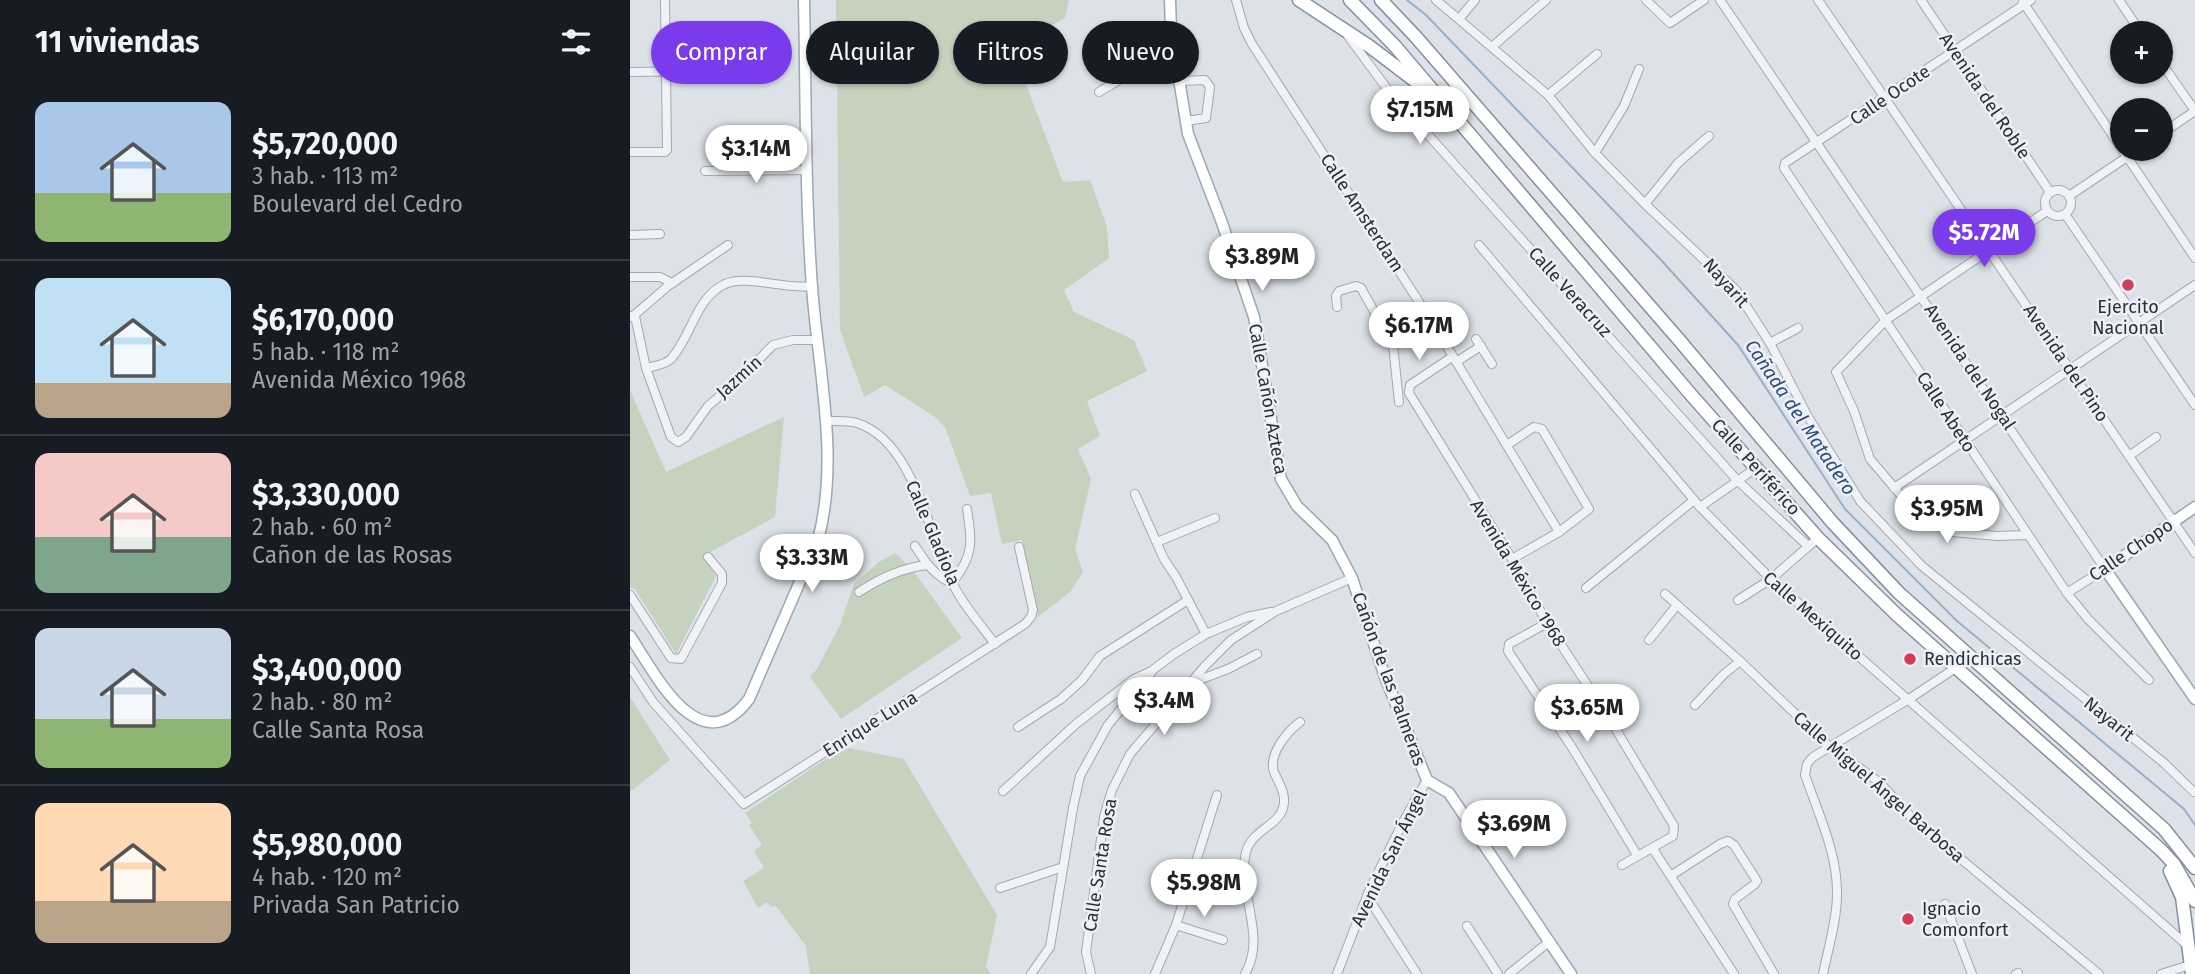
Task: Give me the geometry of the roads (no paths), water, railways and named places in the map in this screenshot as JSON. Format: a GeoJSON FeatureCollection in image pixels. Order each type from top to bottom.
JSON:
{"type":"FeatureCollection","features":[{"type":"Feature","properties":{"kind":"highway"},"geometry":{"type":"LineString","coordinates":[[1299,0],[1342,28],[1445,104]]}},
{"type":"Feature","properties":{"kind":"highway","name":"Calle Periférico"},"geometry":{"type":"LineString","coordinates":[[1349,0],[1395,46],[1445,104],[1756,468],[1813,542],[2168,857],[2195,901]]}},
{"type":"Feature","properties":{"kind":"highway","name":"Calle Periférico"},"geometry":{"type":"LineString","coordinates":[[1381,0],[1653,311],[1832,522],[1899,593],[2164,829],[2195,868]]}},
{"type":"Feature","properties":{"kind":"highway"},"geometry":{"type":"LineString","coordinates":[[2117,811],[2156,852],[2173,877],[2182,897],[2192,967]]}},
{"type":"Feature","properties":{"kind":"highway"},"geometry":{"type":"LineString","coordinates":[[2164,829],[2195,856]]}},
{"type":"Feature","properties":{"kind":"main road"},"geometry":{"type":"LineString","coordinates":[[630,636],[682,710],[697,719],[713,722],[726,719],[740,711],[749,699],[818,540],[828,496],[829,474],[812,286],[804,0]]}},
{"type":"Feature","properties":{"kind":"main road","name":"Calle Cañón Azteca"},"geometry":{"type":"LineString","coordinates":[[1170,0],[1171,21]]}},
{"type":"Feature","properties":{"kind":"main road","name":"Calle Cañón Azteca"},"geometry":{"type":"LineString","coordinates":[[1181,84],[1188,134],[1194,154],[1221,220],[1254,317],[1281,479],[1297,506],[1332,540],[1352,578]]}},
{"type":"Feature","properties":{"kind":"main road","name":"Calle Chopo"},"geometry":{"type":"LineString","coordinates":[[2105,569],[2195,507]]}},
{"type":"Feature","properties":{"kind":"main road","name":"Avenida del Nogal"},"geometry":{"type":"LineString","coordinates":[[2105,569],[2195,699]]}},
{"type":"Feature","properties":{"kind":"main road","name":"Cañón de las Palmeras"},"geometry":{"type":"LineString","coordinates":[[1352,578],[1385,677],[1427,780]]}},
{"type":"Feature","properties":{"kind":"main road"},"geometry":{"type":"LineString","coordinates":[[1427,780],[1449,793],[1572,974]]}},
{"type":"Feature","properties":{"kind":"street"},"geometry":{"type":"LineString","coordinates":[[664,0],[665,21]]}},
{"type":"Feature","properties":{"kind":"street","name":"Calle Amsterdam"},"geometry":{"type":"LineString","coordinates":[[1236,0],[1252,44],[1434,325],[1559,532]]}},
{"type":"Feature","properties":{"kind":"street","name":"Nayarit"},"geometry":{"type":"LineString","coordinates":[[1436,0],[1493,46],[1548,96],[1595,153],[1736,290],[1770,343],[1807,415],[1860,501],[1922,566],[2164,763],[2194,792]]}},
{"type":"Feature","properties":{"kind":"street"},"geometry":{"type":"LineString","coordinates":[[1460,19],[1475,0]]}},
{"type":"Feature","properties":{"kind":"street"},"geometry":{"type":"LineString","coordinates":[[1493,46],[1546,0]]}},
{"type":"Feature","properties":{"kind":"street"},"geometry":{"type":"LineString","coordinates":[[1646,0],[1670,23],[1704,0]]}},
{"type":"Feature","properties":{"kind":"street","name":"Avenida del Nogal"},"geometry":{"type":"LineString","coordinates":[[1720,0],[2105,569]]}},
{"type":"Feature","properties":{"kind":"street","name":"Avenida del Pino"},"geometry":{"type":"LineString","coordinates":[[1818,0],[2195,553]]}},
{"type":"Feature","properties":{"kind":"street","name":"Avenida del Roble"},"geometry":{"type":"LineString","coordinates":[[1921,0],[2050,192]]}},
{"type":"Feature","properties":{"kind":"street"},"geometry":{"type":"LineString","coordinates":[[2119,0],[2133,21]]}},
{"type":"Feature","properties":{"kind":"street"},"geometry":{"type":"LineString","coordinates":[[2026,1],[2110,131]]}},
{"type":"Feature","properties":{"kind":"street","name":"Calle Ocote"},"geometry":{"type":"LineString","coordinates":[[1783,165],[2026,1]]}},
{"type":"Feature","properties":{"kind":"street","name":"Calle Veracruz"},"geometry":{"type":"LineString","coordinates":[[1342,28],[1388,90],[1737,480],[1813,542]]}},
{"type":"Feature","properties":{"kind":"street"},"geometry":{"type":"LineString","coordinates":[[1548,96],[1597,54]]}},
{"type":"Feature","properties":{"kind":"street"},"geometry":{"type":"LineString","coordinates":[[1595,153],[1624,106],[1639,69]]}},
{"type":"Feature","properties":{"kind":"street"},"geometry":{"type":"LineString","coordinates":[[630,72],[651,72]]}},
{"type":"Feature","properties":{"kind":"street"},"geometry":{"type":"LineString","coordinates":[[2173,79],[2195,111],[2173,126]]}},
{"type":"Feature","properties":{"kind":"street"},"geometry":{"type":"LineString","coordinates":[[1186,121],[1206,118],[1210,87],[1205,80],[1199,80]]}},
{"type":"Feature","properties":{"kind":"street"},"geometry":{"type":"LineString","coordinates":[[630,152],[667,151],[666,84]]}},
{"type":"Feature","properties":{"kind":"street"},"geometry":{"type":"LineString","coordinates":[[1100,92],[1113,84]]}},
{"type":"Feature","properties":{"kind":"street"},"geometry":{"type":"LineString","coordinates":[[1645,204],[1678,163],[1709,136]]}},
{"type":"Feature","properties":{"kind":"street"},"geometry":{"type":"LineString","coordinates":[[2069,196],[2121,161]]}},
{"type":"Feature","properties":{"kind":"street"},"geometry":{"type":"LineString","coordinates":[[2130,161],[2195,258]]}},
{"type":"Feature","properties":{"kind":"street","name":"Calle Abeto"},"geometry":{"type":"LineString","coordinates":[[1783,165],[2067,593],[2088,620],[2149,680]]}},
{"type":"Feature","properties":{"kind":"street"},"geometry":{"type":"LineString","coordinates":[[705,171],[807,170]]}},
{"type":"Feature","properties":{"kind":"street"},"geometry":{"type":"LineString","coordinates":[[2063,191],[2069,196],[2071,206],[2065,214],[2055,216],[2047,211],[2045,199],[2050,192],[2063,191]]}},
{"type":"Feature","properties":{"kind":"street"},"geometry":{"type":"LineString","coordinates":[[2027,535],[1997,536],[1952,532],[1922,517],[1870,459],[1854,411],[1836,372],[1886,320],[2047,211]]}},
{"type":"Feature","properties":{"kind":"street"},"geometry":{"type":"LineString","coordinates":[[2065,214],[2195,405]]}},
{"type":"Feature","properties":{"kind":"street"},"geometry":{"type":"LineString","coordinates":[[630,234],[660,234]]}},
{"type":"Feature","properties":{"kind":"street"},"geometry":{"type":"LineString","coordinates":[[728,245],[672,283],[632,317],[646,368],[660,365],[672,358],[707,300],[724,284],[740,281],[787,288],[812,286]]}},
{"type":"Feature","properties":{"kind":"street","name":"Calle Mexiquito"},"geometry":{"type":"LineString","coordinates":[[1479,245],[1697,504],[1770,579],[2188,946]]}},
{"type":"Feature","properties":{"kind":"street"},"geometry":{"type":"LineString","coordinates":[[630,276],[660,277],[672,283]]}},
{"type":"Feature","properties":{"kind":"street"},"geometry":{"type":"LineString","coordinates":[[1894,488],[2195,285]]}},
{"type":"Feature","properties":{"kind":"street"},"geometry":{"type":"LineString","coordinates":[[1336,307],[1339,291],[1359,286],[1393,345],[1399,402]]}},
{"type":"Feature","properties":{"kind":"street"},"geometry":{"type":"LineString","coordinates":[[1393,345],[1434,325]]}},
{"type":"Feature","properties":{"kind":"street"},"geometry":{"type":"LineString","coordinates":[[1770,343],[1798,328]]}},
{"type":"Feature","properties":{"kind":"street","name":"Jazmín"},"geometry":{"type":"LineString","coordinates":[[646,368],[671,437],[678,442],[686,437],[708,405],[742,377],[773,345],[793,340],[817,340]]}},
{"type":"Feature","properties":{"kind":"street","name":"Avenida México 1968"},"geometry":{"type":"LineString","coordinates":[[1492,364],[1478,343],[1410,385],[1409,393],[1512,559],[1547,623],[1674,826],[1673,836],[1654,849]]}},
{"type":"Feature","properties":{"kind":"street","name":"Calle Gladiola"},"geometry":{"type":"LineString","coordinates":[[825,421],[860,424],[883,439],[893,452],[925,507],[952,583],[995,644]]}},
{"type":"Feature","properties":{"kind":"street"},"geometry":{"type":"LineString","coordinates":[[1507,444],[1534,428],[1542,429],[1589,509],[1559,532],[1512,559]]}},
{"type":"Feature","properties":{"kind":"street"},"geometry":{"type":"LineString","coordinates":[[2129,456],[2157,437]]}},
{"type":"Feature","properties":{"kind":"street"},"geometry":{"type":"LineString","coordinates":[[1586,588],[1697,504],[1756,468]]}},
{"type":"Feature","properties":{"kind":"street"},"geometry":{"type":"LineString","coordinates":[[1135,494],[1206,634]]}},
{"type":"Feature","properties":{"kind":"street"},"geometry":{"type":"LineString","coordinates":[[915,546],[939,576],[952,583],[969,557],[970,528],[967,509]]}},
{"type":"Feature","properties":{"kind":"street"},"geometry":{"type":"LineString","coordinates":[[1157,542],[1215,517]]}},
{"type":"Feature","properties":{"kind":"street"},"geometry":{"type":"LineString","coordinates":[[1738,600],[1770,579],[1813,542]]}},
{"type":"Feature","properties":{"kind":"street","name":"Enrique Luna"},"geometry":{"type":"LineString","coordinates":[[630,667],[653,702],[744,804],[1025,624],[1033,610],[1019,547]]}},
{"type":"Feature","properties":{"kind":"street"},"geometry":{"type":"LineString","coordinates":[[630,596],[671,658],[681,659],[722,583],[722,574],[708,556]]}},
{"type":"Feature","properties":{"kind":"street"},"geometry":{"type":"LineString","coordinates":[[859,592],[878,579],[916,566],[928,565]]}},
{"type":"Feature","properties":{"kind":"street","name":"Calle Chopo"},"geometry":{"type":"LineString","coordinates":[[2067,593],[2105,569]]}},
{"type":"Feature","properties":{"kind":"street","name":"Calle Santa Rosa"},"geometry":{"type":"LineString","coordinates":[[1091,974],[1086,952],[1104,817],[1112,790],[1130,754],[1219,650],[1276,611],[1352,578]]}},
{"type":"Feature","properties":{"kind":"street","name":"Calle Miguel Ángel Barbosa"},"geometry":{"type":"LineString","coordinates":[[1665,594],[1829,746],[1879,782],[1913,819],[2099,974]]}},
{"type":"Feature","properties":{"kind":"street"},"geometry":{"type":"LineString","coordinates":[[1018,727],[1061,699],[1082,680],[1100,656],[1188,600]]}},
{"type":"Feature","properties":{"kind":"street"},"geometry":{"type":"LineString","coordinates":[[1649,640],[1677,605]]}},
{"type":"Feature","properties":{"kind":"street"},"geometry":{"type":"LineString","coordinates":[[1003,790],[1076,724],[1133,679],[1153,670],[1206,634],[1247,617],[1276,611]]}},
{"type":"Feature","properties":{"kind":"street"},"geometry":{"type":"LineString","coordinates":[[1547,623],[1507,647],[1637,855]]}},
{"type":"Feature","properties":{"kind":"street"},"geometry":{"type":"LineString","coordinates":[[1191,683],[1257,654]]}},
{"type":"Feature","properties":{"kind":"street"},"geometry":{"type":"LineString","coordinates":[[1695,705],[1740,661]]}},
{"type":"Feature","properties":{"kind":"street"},"geometry":{"type":"LineString","coordinates":[[1823,974],[1838,897],[1837,878],[1834,861],[1805,775],[1807,764],[1829,746],[1957,667]]}},
{"type":"Feature","properties":{"kind":"street"},"geometry":{"type":"LineString","coordinates":[[1031,974],[1050,947],[1080,776],[1108,725],[1153,670]]}},
{"type":"Feature","properties":{"kind":"street"},"geometry":{"type":"LineString","coordinates":[[1245,974],[1254,943],[1244,872],[1245,854],[1250,842],[1281,813],[1284,798],[1273,761],[1283,739],[1300,722]]}},
{"type":"Feature","properties":{"kind":"street","name":"Avenida San Ángel"},"geometry":{"type":"LineString","coordinates":[[1337,974],[1367,896],[1427,780]]}},
{"type":"Feature","properties":{"kind":"street"},"geometry":{"type":"LineString","coordinates":[[1155,974],[1176,925],[1217,795]]}},
{"type":"Feature","properties":{"kind":"street"},"geometry":{"type":"LineString","coordinates":[[1671,875],[1720,844],[1728,841],[1734,845],[1757,881],[1735,899],[1733,904],[1774,974]]}},
{"type":"Feature","properties":{"kind":"street"},"geometry":{"type":"LineString","coordinates":[[1622,865],[1637,855],[1654,849],[1734,974]]}},
{"type":"Feature","properties":{"kind":"street"},"geometry":{"type":"LineString","coordinates":[[1000,888],[1063,867]]}},
{"type":"Feature","properties":{"kind":"street"},"geometry":{"type":"LineString","coordinates":[[1367,896],[1417,974]]}},
{"type":"Feature","properties":{"kind":"street"},"geometry":{"type":"LineString","coordinates":[[1945,904],[1972,974]]}},
{"type":"Feature","properties":{"kind":"street"},"geometry":{"type":"LineString","coordinates":[[1176,925],[1223,940]]}},
{"type":"Feature","properties":{"kind":"street"},"geometry":{"type":"LineString","coordinates":[[1466,926],[1498,974]]}},
{"type":"Feature","properties":{"kind":"street"},"geometry":{"type":"LineString","coordinates":[[1508,974],[1550,941]]}},
{"type":"Feature","properties":{"kind":"street"},"geometry":{"type":"LineString","coordinates":[[2161,974],[2192,967]]}},
{"type":"Feature","properties":{"kind":"waterway","name":"Cañada del Matadero"},"geometry":{"type":"LineString","coordinates":[[1407,0],[1426,15],[1661,260],[1738,345],[1845,509],[1957,621],[2184,809],[2195,825]]}},
{"type":"Feature","properties":{"kind":"place","name":"Ejercito Nacional"},"geometry":{"type":"Point","coordinates":[2128,285]}},
{"type":"Feature","properties":{"kind":"place","name":"Rendichicas"},"geometry":{"type":"Point","coordinates":[1910,659]}},
{"type":"Feature","properties":{"kind":"place","name":"Ignacio Comonfort"},"geometry":{"type":"Point","coordinates":[1908,919]}}]}
